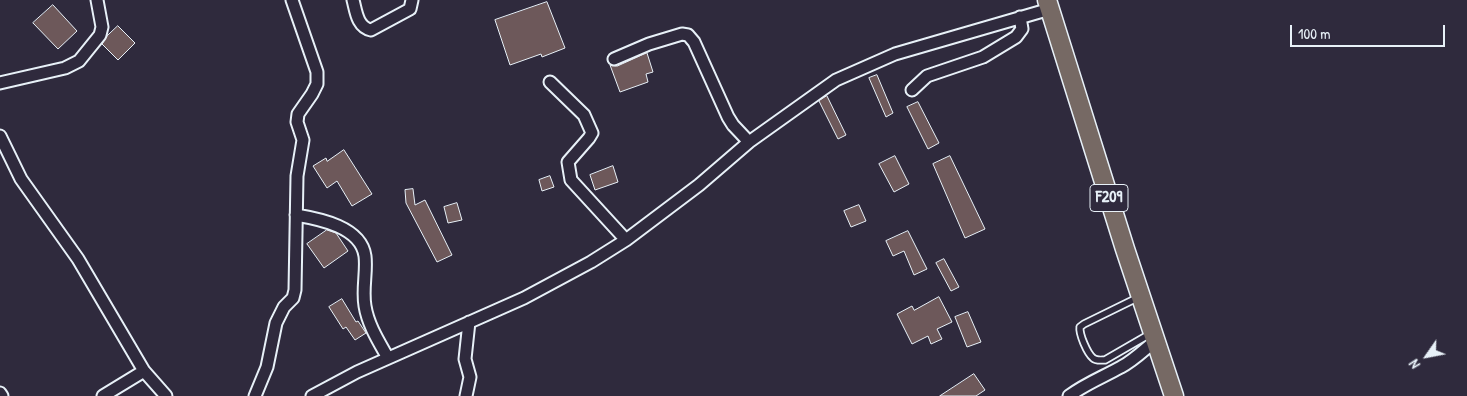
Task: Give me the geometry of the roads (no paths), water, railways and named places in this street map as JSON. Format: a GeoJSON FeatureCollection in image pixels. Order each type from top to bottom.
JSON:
{"type":"FeatureCollection","features":[{"type":"Feature","properties":{"kind":"main road","name":"F209"},"geometry":{"type":"LineString","coordinates":[[1048,4],[1140,296],[1174,396]]}},
{"type":"Feature","properties":{"kind":"street"},"geometry":{"type":"LineString","coordinates":[[0,83],[65,68],[79,61],[100,36],[102,28],[97,0]]}},
{"type":"Feature","properties":{"kind":"street"},"geometry":{"type":"LineString","coordinates":[[255,396],[267,367],[276,323],[284,307],[293,298],[295,290],[297,176],[303,140],[297,122],[298,114],[317,84],[316,72],[292,0]]}},
{"type":"Feature","properties":{"kind":"street"},"geometry":{"type":"LineString","coordinates":[[353,0],[362,26],[371,30],[410,9],[412,0]]}},
{"type":"Feature","properties":{"kind":"street"},"geometry":{"type":"LineString","coordinates":[[312,396],[357,372],[524,298],[591,262],[626,240],[699,185],[749,142],[836,80],[895,54],[1020,17],[1048,4]]}},
{"type":"Feature","properties":{"kind":"street"},"geometry":{"type":"LineString","coordinates":[[912,90],[927,76],[983,57],[1016,37],[1022,29],[1020,17]]}},
{"type":"Feature","properties":{"kind":"street"},"geometry":{"type":"LineString","coordinates":[[614,59],[649,44],[682,34],[688,35],[694,42],[733,126],[749,142]]}},
{"type":"Feature","properties":{"kind":"street"},"geometry":{"type":"LineString","coordinates":[[550,82],[584,115],[592,132],[568,162],[571,180],[626,240]]}},
{"type":"Feature","properties":{"kind":"street"},"geometry":{"type":"LineString","coordinates":[[0,136],[21,179],[78,259],[144,371],[166,396]]}},
{"type":"Feature","properties":{"kind":"street"},"geometry":{"type":"LineString","coordinates":[[296,215],[332,223],[356,237],[362,246],[365,255],[364,303],[366,315],[388,358]]}},
{"type":"Feature","properties":{"kind":"street"},"geometry":{"type":"LineString","coordinates":[[466,396],[470,377],[465,360],[469,322]]}},
{"type":"Feature","properties":{"kind":"street"},"geometry":{"type":"LineString","coordinates":[[1069,396],[1136,357],[1154,337]]}},
{"type":"Feature","properties":{"kind":"street"},"geometry":{"type":"LineString","coordinates":[[103,396],[144,371]]}},
{"type":"Feature","properties":{"kind":"lane"},"geometry":{"type":"LineString","coordinates":[[1140,296],[1084,324],[1080,327],[1079,333],[1092,358],[1097,360],[1105,360],[1154,337]]}}]}
